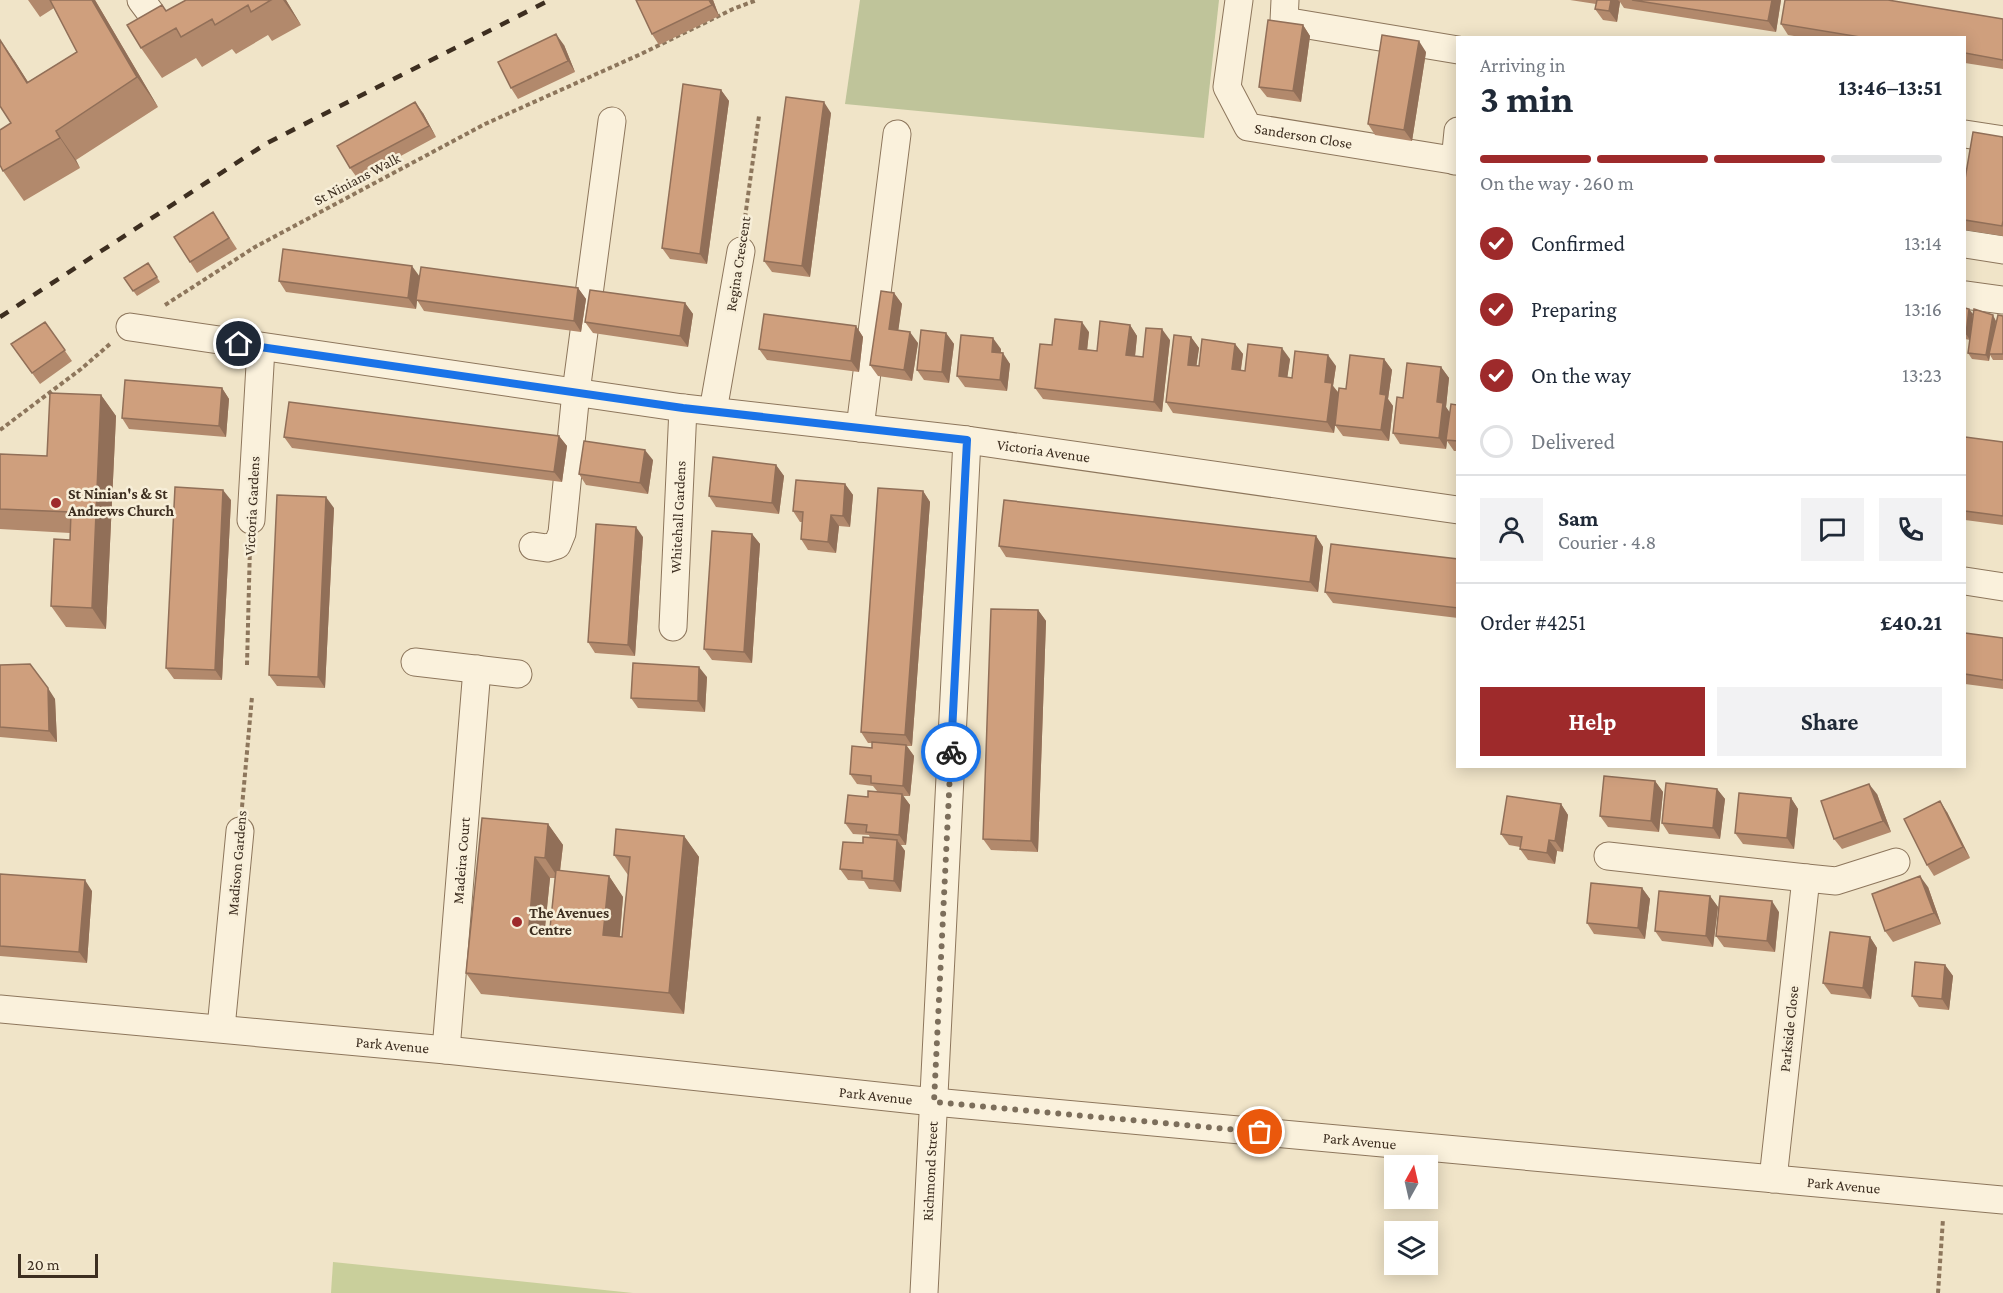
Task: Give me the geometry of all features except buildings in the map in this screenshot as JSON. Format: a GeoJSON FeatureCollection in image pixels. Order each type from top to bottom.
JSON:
{"type":"FeatureCollection","features":[{"type":"Feature","properties":{"kind":"street","name":"Sanderson Close"},"geometry":{"type":"LineString","coordinates":[[1239,0],[1227,87],[1248,128],[1456,161]]}},
{"type":"Feature","properties":{"kind":"street"},"geometry":{"type":"LineString","coordinates":[[1285,0],[1284,21],[1456,50]]}},
{"type":"Feature","properties":{"kind":"street"},"geometry":{"type":"LineString","coordinates":[[533,546],[547,548],[557,545],[562,533],[576,392],[612,121]]}},
{"type":"Feature","properties":{"kind":"street"},"geometry":{"type":"LineString","coordinates":[[860,428],[897,134]]}},
{"type":"Feature","properties":{"kind":"street"},"geometry":{"type":"LineString","coordinates":[[1966,134],[2003,140]]}},
{"type":"Feature","properties":{"kind":"street"},"geometry":{"type":"LineString","coordinates":[[1966,244],[2003,250]]}},
{"type":"Feature","properties":{"kind":"street","name":"Regina Crescent"},"geometry":{"type":"LineString","coordinates":[[713,411],[741,251]]}},
{"type":"Feature","properties":{"kind":"street"},"geometry":{"type":"LineString","coordinates":[[1966,295],[2003,300]]}},
{"type":"Feature","properties":{"kind":"street","name":"Victoria Avenue"},"geometry":{"type":"LineString","coordinates":[[130,327],[683,408],[967,440],[1456,510]]}},
{"type":"Feature","properties":{"kind":"street","name":"Victoria Gardens"},"geometry":{"type":"LineString","coordinates":[[251,520],[261,348]]}},
{"type":"Feature","properties":{"kind":"street","name":"Whitehall Gardens"},"geometry":{"type":"LineString","coordinates":[[673,627],[683,408]]}},
{"type":"Feature","properties":{"kind":"street","name":"Richmond Street"},"geometry":{"type":"LineString","coordinates":[[924,1293],[967,440]]}},
{"type":"Feature","properties":{"kind":"street"},"geometry":{"type":"LineString","coordinates":[[1966,581],[2003,586]]}},
{"type":"Feature","properties":{"kind":"street"},"geometry":{"type":"LineString","coordinates":[[415,662],[518,674]]}},
{"type":"Feature","properties":{"kind":"street","name":"Madeira Court"},"geometry":{"type":"LineString","coordinates":[[446,1050],[477,669]]}},
{"type":"Feature","properties":{"kind":"street","name":"Madison Gardens"},"geometry":{"type":"LineString","coordinates":[[221,1028],[240,831]]}},
{"type":"Feature","properties":{"kind":"street"},"geometry":{"type":"LineString","coordinates":[[1608,856],[1836,881],[1896,862]]}},
{"type":"Feature","properties":{"kind":"street","name":"Parkside Close"},"geometry":{"type":"LineString","coordinates":[[1773,1179],[1806,878]]}},
{"type":"Feature","properties":{"kind":"street","name":"Park Avenue"},"geometry":{"type":"LineString","coordinates":[[0,1009],[446,1050],[934,1102],[2003,1200]]}},
{"type":"Feature","properties":{"kind":"path","name":"St Ninians Walk"},"geometry":{"type":"LineString","coordinates":[[0,430],[81,369],[130,327],[255,247],[485,124],[757,0]]}},
{"type":"Feature","properties":{"kind":"path","name":"Regina Crescent"},"geometry":{"type":"LineString","coordinates":[[741,251],[759,116]]}},
{"type":"Feature","properties":{"kind":"path","name":"Victoria Gardens"},"geometry":{"type":"LineString","coordinates":[[247,665],[251,520]]}},
{"type":"Feature","properties":{"kind":"path","name":"Madison Gardens"},"geometry":{"type":"LineString","coordinates":[[240,831],[252,697]]}},
{"type":"Feature","properties":{"kind":"path"},"geometry":{"type":"LineString","coordinates":[[1938,1293],[1945,1194]]}},
{"type":"Feature","properties":{"kind":"green space"},"geometry":{"type":"Polygon","coordinates":[[[860,0],[1219,0],[1204,138],[845,104],[860,0]]]}},
{"type":"Feature","properties":{"kind":"green space"},"geometry":{"type":"Polygon","coordinates":[[[333,1262],[633,1293],[331,1293],[333,1262]]]}},
{"type":"Feature","properties":{"kind":"railway"},"geometry":{"type":"LineString","coordinates":[[0,317],[267,143],[550,0]]}},
{"type":"Feature","properties":{"kind":"way so far"},"geometry":{"type":"LineString","coordinates":[[951,752],[934,1102],[1260,1132]]}},
{"type":"Feature","properties":{"kind":"place","name":"St Ninian's & St Andrews Church"},"geometry":{"type":"Point","coordinates":[56,503]}},
{"type":"Feature","properties":{"kind":"place","name":"The Avenues Centre"},"geometry":{"type":"Point","coordinates":[517,922]}},
{"type":"Feature","properties":{"kind":"route"},"geometry":{"type":"LineString","coordinates":[[239,344],[683,408],[967,440],[951,752]]}}]}
